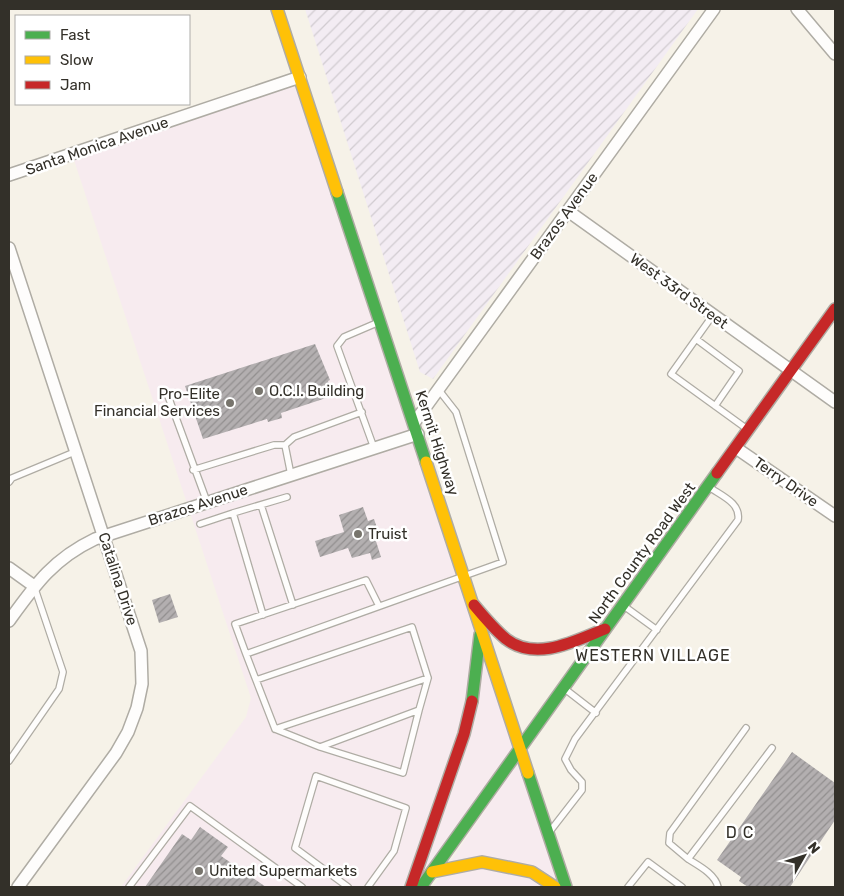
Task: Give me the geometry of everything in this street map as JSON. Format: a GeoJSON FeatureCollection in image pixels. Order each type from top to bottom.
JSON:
{"type":"FeatureCollection","features":[{"type":"Feature","properties":{"kind":"main road","name":"Kermit Highway"},"geometry":{"type":"LineString","coordinates":[[277,9],[474,605],[480,632],[566,887]]}},
{"type":"Feature","properties":{"kind":"main road","name":"North County Road West"},"geometry":{"type":"LineString","coordinates":[[421,887],[835,309]]}},
{"type":"Feature","properties":{"kind":"main road"},"geometry":{"type":"LineString","coordinates":[[474,605],[511,643],[528,649],[553,648],[605,629]]}},
{"type":"Feature","properties":{"kind":"main road"},"geometry":{"type":"LineString","coordinates":[[411,887],[464,734],[471,706],[480,632]]}},
{"type":"Feature","properties":{"kind":"main road"},"geometry":{"type":"LineString","coordinates":[[432,872],[482,862],[532,872],[555,887]]}},
{"type":"Feature","properties":{"kind":"street","name":"Brazos Avenue"},"geometry":{"type":"LineString","coordinates":[[414,422],[714,9]]}},
{"type":"Feature","properties":{"kind":"street"},"geometry":{"type":"LineString","coordinates":[[797,9],[835,54]]}},
{"type":"Feature","properties":{"kind":"street","name":"Santa Monica Avenue"},"geometry":{"type":"LineString","coordinates":[[9,175],[300,77]]}},
{"type":"Feature","properties":{"kind":"street","name":"West 33rd Street"},"geometry":{"type":"LineString","coordinates":[[568,211],[835,402]]}},
{"type":"Feature","properties":{"kind":"street","name":"Catalina Drive"},"geometry":{"type":"LineString","coordinates":[[9,248],[141,651],[142,684],[137,708],[128,732],[116,753],[18,887]]}},
{"type":"Feature","properties":{"kind":"street","name":"Brazos Avenue"},"geometry":{"type":"LineString","coordinates":[[9,621],[34,586],[56,562],[74,549],[104,535],[418,434]]}},
{"type":"Feature","properties":{"kind":"street","name":"Terry Drive"},"geometry":{"type":"LineString","coordinates":[[736,448],[835,516]]}},
{"type":"Feature","properties":{"kind":"street"},"geometry":{"type":"LineString","coordinates":[[9,568],[34,586]]}},
{"type":"Feature","properties":{"kind":"lane"},"geometry":{"type":"LineString","coordinates":[[713,315],[671,374],[749,430]]}},
{"type":"Feature","properties":{"kind":"lane"},"geometry":{"type":"LineString","coordinates":[[374,448],[337,346],[344,337],[381,322]]}},
{"type":"Feature","properties":{"kind":"lane"},"geometry":{"type":"LineString","coordinates":[[696,339],[739,371],[715,406]]}},
{"type":"Feature","properties":{"kind":"lane"},"geometry":{"type":"LineString","coordinates":[[246,654],[503,562],[456,412],[438,390]]}},
{"type":"Feature","properties":{"kind":"lane"},"geometry":{"type":"LineString","coordinates":[[168,396],[207,502]]}},
{"type":"Feature","properties":{"kind":"lane"},"geometry":{"type":"LineString","coordinates":[[194,470],[274,445],[285,445],[294,437],[362,412]]}},
{"type":"Feature","properties":{"kind":"lane"},"geometry":{"type":"LineString","coordinates":[[285,445],[291,475]]}},
{"type":"Feature","properties":{"kind":"lane"},"geometry":{"type":"LineString","coordinates":[[10,478],[77,451]]}},
{"type":"Feature","properties":{"kind":"lane"},"geometry":{"type":"LineString","coordinates":[[548,834],[582,790],[582,782],[571,770],[565,759],[576,740],[738,520],[739,514],[734,504],[708,487]]}},
{"type":"Feature","properties":{"kind":"lane"},"geometry":{"type":"LineString","coordinates":[[200,524],[287,497]]}},
{"type":"Feature","properties":{"kind":"lane"},"geometry":{"type":"LineString","coordinates":[[261,505],[292,605]]}},
{"type":"Feature","properties":{"kind":"lane"},"geometry":{"type":"LineString","coordinates":[[232,513],[263,615]]}},
{"type":"Feature","properties":{"kind":"lane"},"geometry":{"type":"LineString","coordinates":[[256,680],[412,628],[428,678],[403,773],[320,747],[274,729],[235,624],[366,580],[380,606]]}},
{"type":"Feature","properties":{"kind":"lane"},"geometry":{"type":"LineString","coordinates":[[9,761],[59,689],[63,672],[34,586]]}},
{"type":"Feature","properties":{"kind":"lane"},"geometry":{"type":"LineString","coordinates":[[622,604],[657,630]]}},
{"type":"Feature","properties":{"kind":"lane"},"geometry":{"type":"LineString","coordinates":[[274,729],[428,678]]}},
{"type":"Feature","properties":{"kind":"lane"},"geometry":{"type":"LineString","coordinates":[[563,688],[596,712]]}},
{"type":"Feature","properties":{"kind":"lane"},"geometry":{"type":"LineString","coordinates":[[320,747],[419,710]]}},
{"type":"Feature","properties":{"kind":"lane"},"geometry":{"type":"LineString","coordinates":[[718,887],[708,872],[688,859],[669,843],[670,833],[746,728]]}},
{"type":"Feature","properties":{"kind":"lane"},"geometry":{"type":"LineString","coordinates":[[688,859],[772,748]]}},
{"type":"Feature","properties":{"kind":"lane"},"geometry":{"type":"LineString","coordinates":[[348,887],[295,848],[316,776],[406,808],[394,851],[368,887]]}},
{"type":"Feature","properties":{"kind":"lane"},"geometry":{"type":"LineString","coordinates":[[129,887],[190,806],[302,887]]}},
{"type":"Feature","properties":{"kind":"lane"},"geometry":{"type":"LineString","coordinates":[[628,887],[648,862],[682,887]]}},
{"type":"Feature","properties":{"kind":"shaded area"},"geometry":{"type":"Polygon","coordinates":[[[305,9],[698,9],[433,379],[420,372],[305,9]]]}},
{"type":"Feature","properties":{"kind":"shaded area"},"geometry":{"type":"Polygon","coordinates":[[[300,77],[567,887],[433,887],[517,763],[421,887],[121,887],[246,717],[251,698],[72,154],[300,77]]]}},
{"type":"Feature","properties":{"kind":"building","name":"O.C.I. Building"},"geometry":{"type":"Polygon","coordinates":[[[315,344],[330,380],[328,381],[332,396],[281,413],[282,418],[268,422],[267,419],[203,439],[185,386],[315,344]]]}},
{"type":"Feature","properties":{"kind":"building"},"geometry":{"type":"Polygon","coordinates":[[[363,507],[368,521],[374,519],[380,537],[375,538],[381,557],[372,560],[370,553],[352,558],[348,548],[320,557],[315,541],[344,532],[339,515],[363,507]]]}},
{"type":"Feature","properties":{"kind":"building"},"geometry":{"type":"Polygon","coordinates":[[[170,594],[178,617],[159,623],[152,600],[170,594]]]}},
{"type":"Feature","properties":{"kind":"building"},"geometry":{"type":"Polygon","coordinates":[[[792,752],[835,783],[835,820],[790,887],[748,887],[739,881],[741,877],[717,860],[792,752]]]}},
{"type":"Feature","properties":{"kind":"building","name":"United Supermarkets"},"geometry":{"type":"Polygon","coordinates":[[[200,827],[228,847],[221,856],[266,887],[145,887],[182,834],[191,840],[200,827]]]}},
{"type":"Feature","properties":{"kind":"traffic: fast"},"geometry":{"type":"LineString","coordinates":[[337,192],[426,462]]}},
{"type":"Feature","properties":{"kind":"traffic: fast"},"geometry":{"type":"LineString","coordinates":[[421,887],[717,473]]}},
{"type":"Feature","properties":{"kind":"traffic: fast"},"geometry":{"type":"LineString","coordinates":[[472,701],[480,635]]}},
{"type":"Feature","properties":{"kind":"traffic: fast"},"geometry":{"type":"LineString","coordinates":[[528,773],[566,887]]}},
{"type":"Feature","properties":{"kind":"traffic: slow"},"geometry":{"type":"LineString","coordinates":[[277,9],[337,192]]}},
{"type":"Feature","properties":{"kind":"traffic: slow"},"geometry":{"type":"LineString","coordinates":[[426,462],[528,773]]}},
{"type":"Feature","properties":{"kind":"traffic: slow"},"geometry":{"type":"LineString","coordinates":[[432,872],[482,862],[532,872],[555,887]]}},
{"type":"Feature","properties":{"kind":"traffic: jam"},"geometry":{"type":"LineString","coordinates":[[717,473],[835,309]]}},
{"type":"Feature","properties":{"kind":"traffic: jam"},"geometry":{"type":"LineString","coordinates":[[474,605],[506,639],[518,646],[530,649],[543,649],[568,644],[605,629]]}},
{"type":"Feature","properties":{"kind":"traffic: jam"},"geometry":{"type":"LineString","coordinates":[[411,887],[464,734],[472,701]]}},
{"type":"Feature","properties":{"kind":"place","name":"O.C.I. Building"},"geometry":{"type":"Point","coordinates":[259,391]}},
{"type":"Feature","properties":{"kind":"place","name":"Pro-Elite Financial Services"},"geometry":{"type":"Point","coordinates":[230,403]}},
{"type":"Feature","properties":{"kind":"place","name":"Truist"},"geometry":{"type":"Point","coordinates":[358,534]}},
{"type":"Feature","properties":{"kind":"place","name":"United Supermarkets"},"geometry":{"type":"Point","coordinates":[199,871]}},
{"type":"Feature","properties":{"kind":"district","name":"WESTERN VILLAGE"},"geometry":{"type":"Point","coordinates":[653,655]}},
{"type":"Feature","properties":{"kind":"district","name":"D C"},"geometry":{"type":"Point","coordinates":[740,832]}}]}
